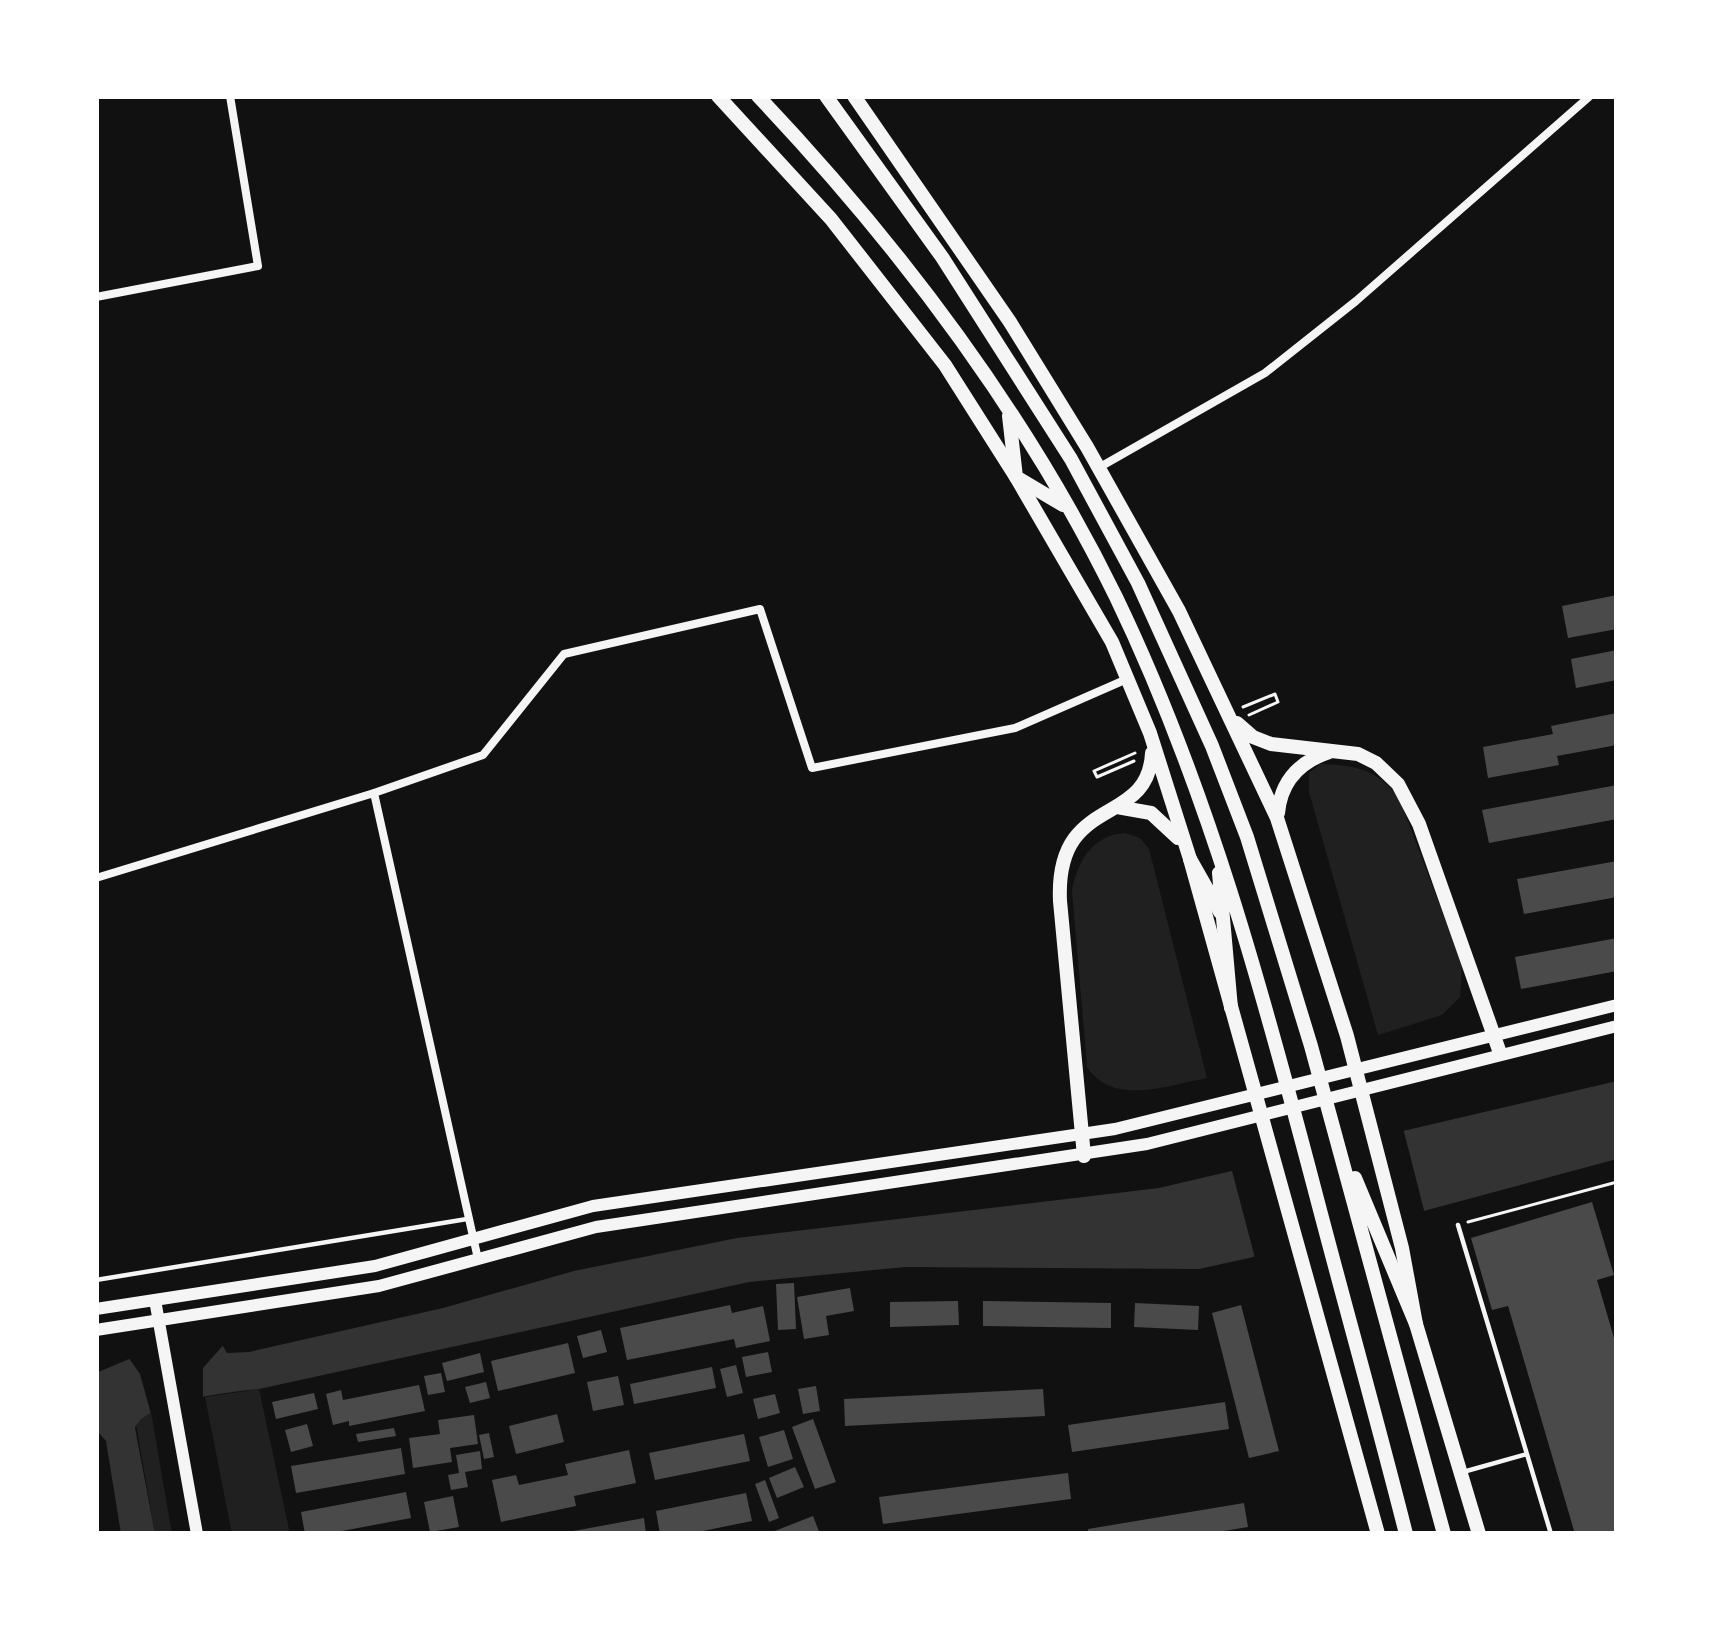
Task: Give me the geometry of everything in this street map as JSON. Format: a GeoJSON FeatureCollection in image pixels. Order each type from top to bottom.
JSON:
{"type":"FeatureCollection","features":[{"type":"Feature","properties":{"kind":"main road"},"geometry":{"type":"LineString","coordinates":[[718,96],[832,219],[945,365],[1112,642],[1150,733],[1190,859],[1378,1534]]}},
{"type":"Feature","properties":{"kind":"main road"},"geometry":{"type":"LineString","coordinates":[[758,96],[911,274],[1008,411],[1068,508],[1134,636],[1216,844],[1279,1054],[1406,1534]]}},
{"type":"Feature","properties":{"kind":"main road"},"geometry":{"type":"LineString","coordinates":[[826,96],[942,257],[1035,400],[1121,550],[1203,727],[1247,837],[1312,1046],[1444,1534]]}},
{"type":"Feature","properties":{"kind":"main road"},"geometry":{"type":"LineString","coordinates":[[854,96],[1010,322],[1099,468],[1179,611],[1277,818],[1347,1036],[1395,1250],[1479,1534]]}},
{"type":"Feature","properties":{"kind":"main road"},"geometry":{"type":"LineString","coordinates":[[1008,411],[1016,477]]}},
{"type":"Feature","properties":{"kind":"main road"},"geometry":{"type":"LineString","coordinates":[[1016,477],[1068,508]]}},
{"type":"Feature","properties":{"kind":"main road"},"geometry":{"type":"LineString","coordinates":[[1230,714],[1261,741],[1337,750],[1376,764],[1407,797],[1500,1053]]}},
{"type":"Feature","properties":{"kind":"main road"},"geometry":{"type":"LineString","coordinates":[[1084,1156],[1060,876],[1078,832],[1103,811],[1138,793],[1148,779],[1150,733]]}},
{"type":"Feature","properties":{"kind":"main road"},"geometry":{"type":"LineString","coordinates":[[1277,818],[1280,798],[1294,772],[1337,750]]}},
{"type":"Feature","properties":{"kind":"main road"},"geometry":{"type":"LineString","coordinates":[[1117,807],[1139,808],[1173,831],[1255,974]]}},
{"type":"Feature","properties":{"kind":"main road"},"geometry":{"type":"LineString","coordinates":[[1216,844],[1231,1008]]}},
{"type":"Feature","properties":{"kind":"main road"},"geometry":{"type":"LineString","coordinates":[[96,1310],[401,1260],[592,1206],[1080,1135],[1205,1109],[1617,1005]]}},
{"type":"Feature","properties":{"kind":"main road"},"geometry":{"type":"LineString","coordinates":[[96,1330],[406,1280],[596,1226],[1084,1156],[1617,1026]]}},
{"type":"Feature","properties":{"kind":"main road"},"geometry":{"type":"LineString","coordinates":[[1336,1135],[1395,1250]]}},
{"type":"Feature","properties":{"kind":"main road"},"geometry":{"type":"LineString","coordinates":[[155,1300],[197,1534]]}},
{"type":"Feature","properties":{"kind":"street"},"geometry":{"type":"LineString","coordinates":[[96,297],[258,266],[230,96]]}},
{"type":"Feature","properties":{"kind":"street"},"geometry":{"type":"LineString","coordinates":[[1099,468],[1264,373],[1356,301],[1590,96]]}},
{"type":"Feature","properties":{"kind":"street"},"geometry":{"type":"LineString","coordinates":[[96,878],[374,794],[483,755],[563,654],[760,609],[812,768],[1015,728],[1127,679]]}},
{"type":"Feature","properties":{"kind":"street"},"geometry":{"type":"LineString","coordinates":[[374,794],[478,1259]]}},
{"type":"Feature","properties":{"kind":"lane"},"geometry":{"type":"LineString","coordinates":[[96,1280],[467,1219]]}},
{"type":"Feature","properties":{"kind":"lane"},"geometry":{"type":"LineString","coordinates":[[1458,1225],[1551,1534]]}},
{"type":"Feature","properties":{"kind":"lane"},"geometry":{"type":"LineString","coordinates":[[1462,1472],[1527,1454]]}},
{"type":"Feature","properties":{"kind":"path"},"geometry":{"type":"LineString","coordinates":[[1258,701],[1275,694],[1278,702],[1259,710]]}},
{"type":"Feature","properties":{"kind":"path"},"geometry":{"type":"LineString","coordinates":[[1251,704],[1259,723]]}},
{"type":"Feature","properties":{"kind":"path"},"geometry":{"type":"LineString","coordinates":[[1127,756],[1128,776]]}},
{"type":"Feature","properties":{"kind":"path"},"geometry":{"type":"LineString","coordinates":[[1111,763],[1094,770],[1097,777],[1123,766]]}},
{"type":"Feature","properties":{"kind":"path"},"geometry":{"type":"LineString","coordinates":[[1458,1225],[1617,1182]]}},
{"type":"Feature","properties":{"kind":"shaded area"},"geometry":{"type":"Polygon","coordinates":[[[1320,764],[1364,770],[1399,798],[1462,964],[1460,997],[1442,1015],[1378,1035],[1309,792],[1309,773],[1320,764]]]}},
{"type":"Feature","properties":{"kind":"shaded area"},"geometry":{"type":"Polygon","coordinates":[[[1125,833],[1140,838],[1149,849],[1207,1078],[1126,1090],[1111,1087],[1087,1067],[1072,891],[1078,870],[1095,844],[1125,833]]]}},
{"type":"Feature","properties":{"kind":"shaded area"},"geometry":{"type":"Polygon","coordinates":[[[1617,1081],[1617,1159],[1249,1258],[1199,1269],[905,1267],[749,1282],[171,1405],[142,1419],[135,1428],[155,1534],[121,1534],[106,1441],[96,1430],[96,1373],[129,1359],[221,1343],[227,1353],[249,1352],[443,1308],[574,1271],[737,1238],[1159,1188],[1617,1081]]]}},
{"type":"Feature","properties":{"kind":"shaded area"},"geometry":{"type":"Polygon","coordinates":[[[259,1389],[290,1534],[232,1534],[205,1397],[259,1389]]]}},
{"type":"Feature","properties":{"kind":"shaded area"},"geometry":{"type":"Polygon","coordinates":[[[151,1412],[172,1534],[155,1534],[136,1424],[151,1412]]]}},
{"type":"Feature","properties":{"kind":"pier"},"geometry":{"type":"Polygon","coordinates":[[[1403,1128],[1426,1218],[1256,1262],[1231,1167],[1403,1128]]]}},
{"type":"Feature","properties":{"kind":"pier"},"geometry":{"type":"Polygon","coordinates":[[[220,1337],[227,1341],[203,1368],[203,1401],[151,1414],[140,1374],[126,1354],[220,1337]]]}},
{"type":"Feature","properties":{"kind":"building"},"geometry":{"type":"Polygon","coordinates":[[[1617,595],[1617,629],[1568,638],[1562,606],[1617,595]]]}},
{"type":"Feature","properties":{"kind":"building"},"geometry":{"type":"Polygon","coordinates":[[[1617,650],[1617,680],[1576,688],[1571,659],[1617,650]]]}},
{"type":"Feature","properties":{"kind":"building"},"geometry":{"type":"Polygon","coordinates":[[[1617,713],[1617,745],[1557,756],[1559,765],[1488,778],[1483,747],[1553,734],[1551,726],[1617,713]]]}},
{"type":"Feature","properties":{"kind":"building"},"geometry":{"type":"Polygon","coordinates":[[[1617,785],[1617,819],[1489,843],[1482,810],[1617,785]]]}},
{"type":"Feature","properties":{"kind":"building"},"geometry":{"type":"Polygon","coordinates":[[[1617,861],[1617,897],[1524,914],[1517,879],[1617,861]]]}},
{"type":"Feature","properties":{"kind":"building"},"geometry":{"type":"Polygon","coordinates":[[[1617,938],[1617,971],[1521,989],[1515,957],[1617,938]]]}},
{"type":"Feature","properties":{"kind":"building"},"geometry":{"type":"Polygon","coordinates":[[[1592,1202],[1614,1275],[1597,1280],[1617,1348],[1617,1534],[1575,1534],[1508,1306],[1492,1310],[1471,1238],[1592,1202]]]}},
{"type":"Feature","properties":{"kind":"building"},"geometry":{"type":"Polygon","coordinates":[[[794,1283],[796,1329],[778,1330],[776,1284],[794,1283]]]}},
{"type":"Feature","properties":{"kind":"building"},"geometry":{"type":"Polygon","coordinates":[[[850,1288],[854,1311],[826,1316],[829,1335],[804,1339],[797,1297],[850,1288]]]}},
{"type":"Feature","properties":{"kind":"building"},"geometry":{"type":"Polygon","coordinates":[[[958,1301],[959,1325],[890,1327],[890,1302],[958,1301]]]}},
{"type":"Feature","properties":{"kind":"building"},"geometry":{"type":"Polygon","coordinates":[[[983,1301],[1111,1303],[1111,1328],[983,1326],[983,1301]]]}},
{"type":"Feature","properties":{"kind":"building"},"geometry":{"type":"Polygon","coordinates":[[[1135,1303],[1199,1306],[1198,1330],[1134,1327],[1135,1303]]]}},
{"type":"Feature","properties":{"kind":"building"},"geometry":{"type":"Polygon","coordinates":[[[730,1305],[732,1313],[763,1306],[770,1341],[736,1348],[734,1339],[627,1360],[620,1328],[730,1305]]]}},
{"type":"Feature","properties":{"kind":"building"},"geometry":{"type":"Polygon","coordinates":[[[1241,1305],[1279,1451],[1249,1458],[1212,1313],[1241,1305]]]}},
{"type":"Feature","properties":{"kind":"building"},"geometry":{"type":"Polygon","coordinates":[[[601,1330],[607,1352],[583,1358],[577,1336],[601,1330]]]}},
{"type":"Feature","properties":{"kind":"building"},"geometry":{"type":"Polygon","coordinates":[[[568,1343],[575,1373],[498,1391],[491,1361],[568,1343]]]}},
{"type":"Feature","properties":{"kind":"building"},"geometry":{"type":"Polygon","coordinates":[[[768,1352],[772,1372],[746,1377],[742,1357],[768,1352]]]}},
{"type":"Feature","properties":{"kind":"building"},"geometry":{"type":"Polygon","coordinates":[[[480,1353],[484,1372],[447,1381],[442,1363],[480,1353]]]}},
{"type":"Feature","properties":{"kind":"building"},"geometry":{"type":"Polygon","coordinates":[[[736,1365],[743,1393],[727,1397],[720,1369],[736,1365]]]}},
{"type":"Feature","properties":{"kind":"building"},"geometry":{"type":"Polygon","coordinates":[[[712,1367],[716,1388],[634,1404],[630,1384],[712,1367]]]}},
{"type":"Feature","properties":{"kind":"building"},"geometry":{"type":"Polygon","coordinates":[[[441,1373],[445,1392],[428,1395],[424,1376],[441,1373]]]}},
{"type":"Feature","properties":{"kind":"building"},"geometry":{"type":"Polygon","coordinates":[[[618,1376],[624,1405],[593,1411],[587,1382],[618,1376]]]}},
{"type":"Feature","properties":{"kind":"building"},"geometry":{"type":"Polygon","coordinates":[[[486,1382],[490,1398],[470,1403],[465,1387],[486,1382]]]}},
{"type":"Feature","properties":{"kind":"building"},"geometry":{"type":"Polygon","coordinates":[[[419,1385],[425,1411],[333,1425],[326,1394],[341,1390],[343,1400],[419,1385]]]}},
{"type":"Feature","properties":{"kind":"building"},"geometry":{"type":"Polygon","coordinates":[[[816,1386],[820,1411],[803,1414],[798,1389],[816,1386]]]}},
{"type":"Feature","properties":{"kind":"building"},"geometry":{"type":"Polygon","coordinates":[[[1043,1389],[1045,1416],[845,1426],[844,1399],[1043,1389]]]}},
{"type":"Feature","properties":{"kind":"building"},"geometry":{"type":"Polygon","coordinates":[[[314,1393],[318,1409],[276,1419],[272,1402],[314,1393]]]}},
{"type":"Feature","properties":{"kind":"building"},"geometry":{"type":"Polygon","coordinates":[[[775,1394],[780,1413],[758,1419],[753,1399],[775,1394]]]}},
{"type":"Feature","properties":{"kind":"building"},"geometry":{"type":"Polygon","coordinates":[[[1225,1402],[1229,1429],[1072,1452],[1068,1425],[1225,1402]]]}},
{"type":"Feature","properties":{"kind":"building"},"geometry":{"type":"Polygon","coordinates":[[[557,1414],[564,1442],[516,1454],[509,1426],[557,1414]]]}},
{"type":"Feature","properties":{"kind":"building"},"geometry":{"type":"Polygon","coordinates":[[[474,1415],[478,1444],[450,1448],[452,1462],[413,1468],[409,1438],[440,1434],[438,1420],[474,1415]]]}},
{"type":"Feature","properties":{"kind":"building"},"geometry":{"type":"Polygon","coordinates":[[[813,1419],[836,1482],[815,1489],[792,1427],[813,1419]]]}},
{"type":"Feature","properties":{"kind":"building"},"geometry":{"type":"Polygon","coordinates":[[[307,1424],[313,1446],[291,1452],[285,1430],[307,1424]]]}},
{"type":"Feature","properties":{"kind":"building"},"geometry":{"type":"Polygon","coordinates":[[[394,1428],[396,1436],[358,1442],[356,1434],[394,1428]]]}},
{"type":"Feature","properties":{"kind":"building"},"geometry":{"type":"Polygon","coordinates":[[[784,1430],[793,1459],[768,1467],[759,1437],[784,1430]]]}},
{"type":"Feature","properties":{"kind":"building"},"geometry":{"type":"Polygon","coordinates":[[[489,1433],[494,1457],[484,1459],[479,1435],[489,1433]]]}},
{"type":"Feature","properties":{"kind":"building"},"geometry":{"type":"Polygon","coordinates":[[[744,1434],[750,1461],[655,1480],[649,1453],[744,1434]]]}},
{"type":"Feature","properties":{"kind":"building"},"geometry":{"type":"Polygon","coordinates":[[[401,1448],[405,1474],[296,1493],[291,1466],[401,1448]]]}},
{"type":"Feature","properties":{"kind":"building"},"geometry":{"type":"Polygon","coordinates":[[[629,1450],[636,1483],[574,1496],[576,1506],[501,1522],[492,1480],[516,1475],[519,1485],[568,1475],[565,1464],[629,1450]]]}},
{"type":"Feature","properties":{"kind":"building"},"geometry":{"type":"Polygon","coordinates":[[[480,1451],[482,1469],[465,1472],[468,1487],[451,1490],[448,1475],[459,1473],[456,1455],[480,1451]]]}},
{"type":"Feature","properties":{"kind":"building"},"geometry":{"type":"Polygon","coordinates":[[[795,1467],[804,1487],[777,1498],[769,1478],[795,1467]]]}},
{"type":"Feature","properties":{"kind":"building"},"geometry":{"type":"Polygon","coordinates":[[[1068,1473],[1071,1499],[883,1524],[879,1497],[1068,1473]]]}},
{"type":"Feature","properties":{"kind":"building"},"geometry":{"type":"Polygon","coordinates":[[[765,1480],[779,1518],[769,1522],[755,1484],[765,1480]]]}},
{"type":"Feature","properties":{"kind":"building"},"geometry":{"type":"Polygon","coordinates":[[[406,1492],[411,1518],[305,1534],[301,1512],[406,1492]]]}},
{"type":"Feature","properties":{"kind":"building"},"geometry":{"type":"Polygon","coordinates":[[[746,1493],[752,1521],[688,1534],[660,1534],[656,1511],[746,1493]]]}},
{"type":"Feature","properties":{"kind":"building"},"geometry":{"type":"Polygon","coordinates":[[[453,1496],[459,1527],[430,1532],[424,1502],[453,1496]]]}},
{"type":"Feature","properties":{"kind":"building"},"geometry":{"type":"Polygon","coordinates":[[[1244,1503],[1248,1527],[1206,1534],[1088,1534],[1088,1529],[1244,1503]]]}},
{"type":"Feature","properties":{"kind":"building"},"geometry":{"type":"Polygon","coordinates":[[[813,1516],[820,1534],[767,1534],[813,1516]]]}},
{"type":"Feature","properties":{"kind":"building"},"geometry":{"type":"Polygon","coordinates":[[[644,1518],[646,1534],[568,1534],[568,1532],[644,1518]]]}}]}
